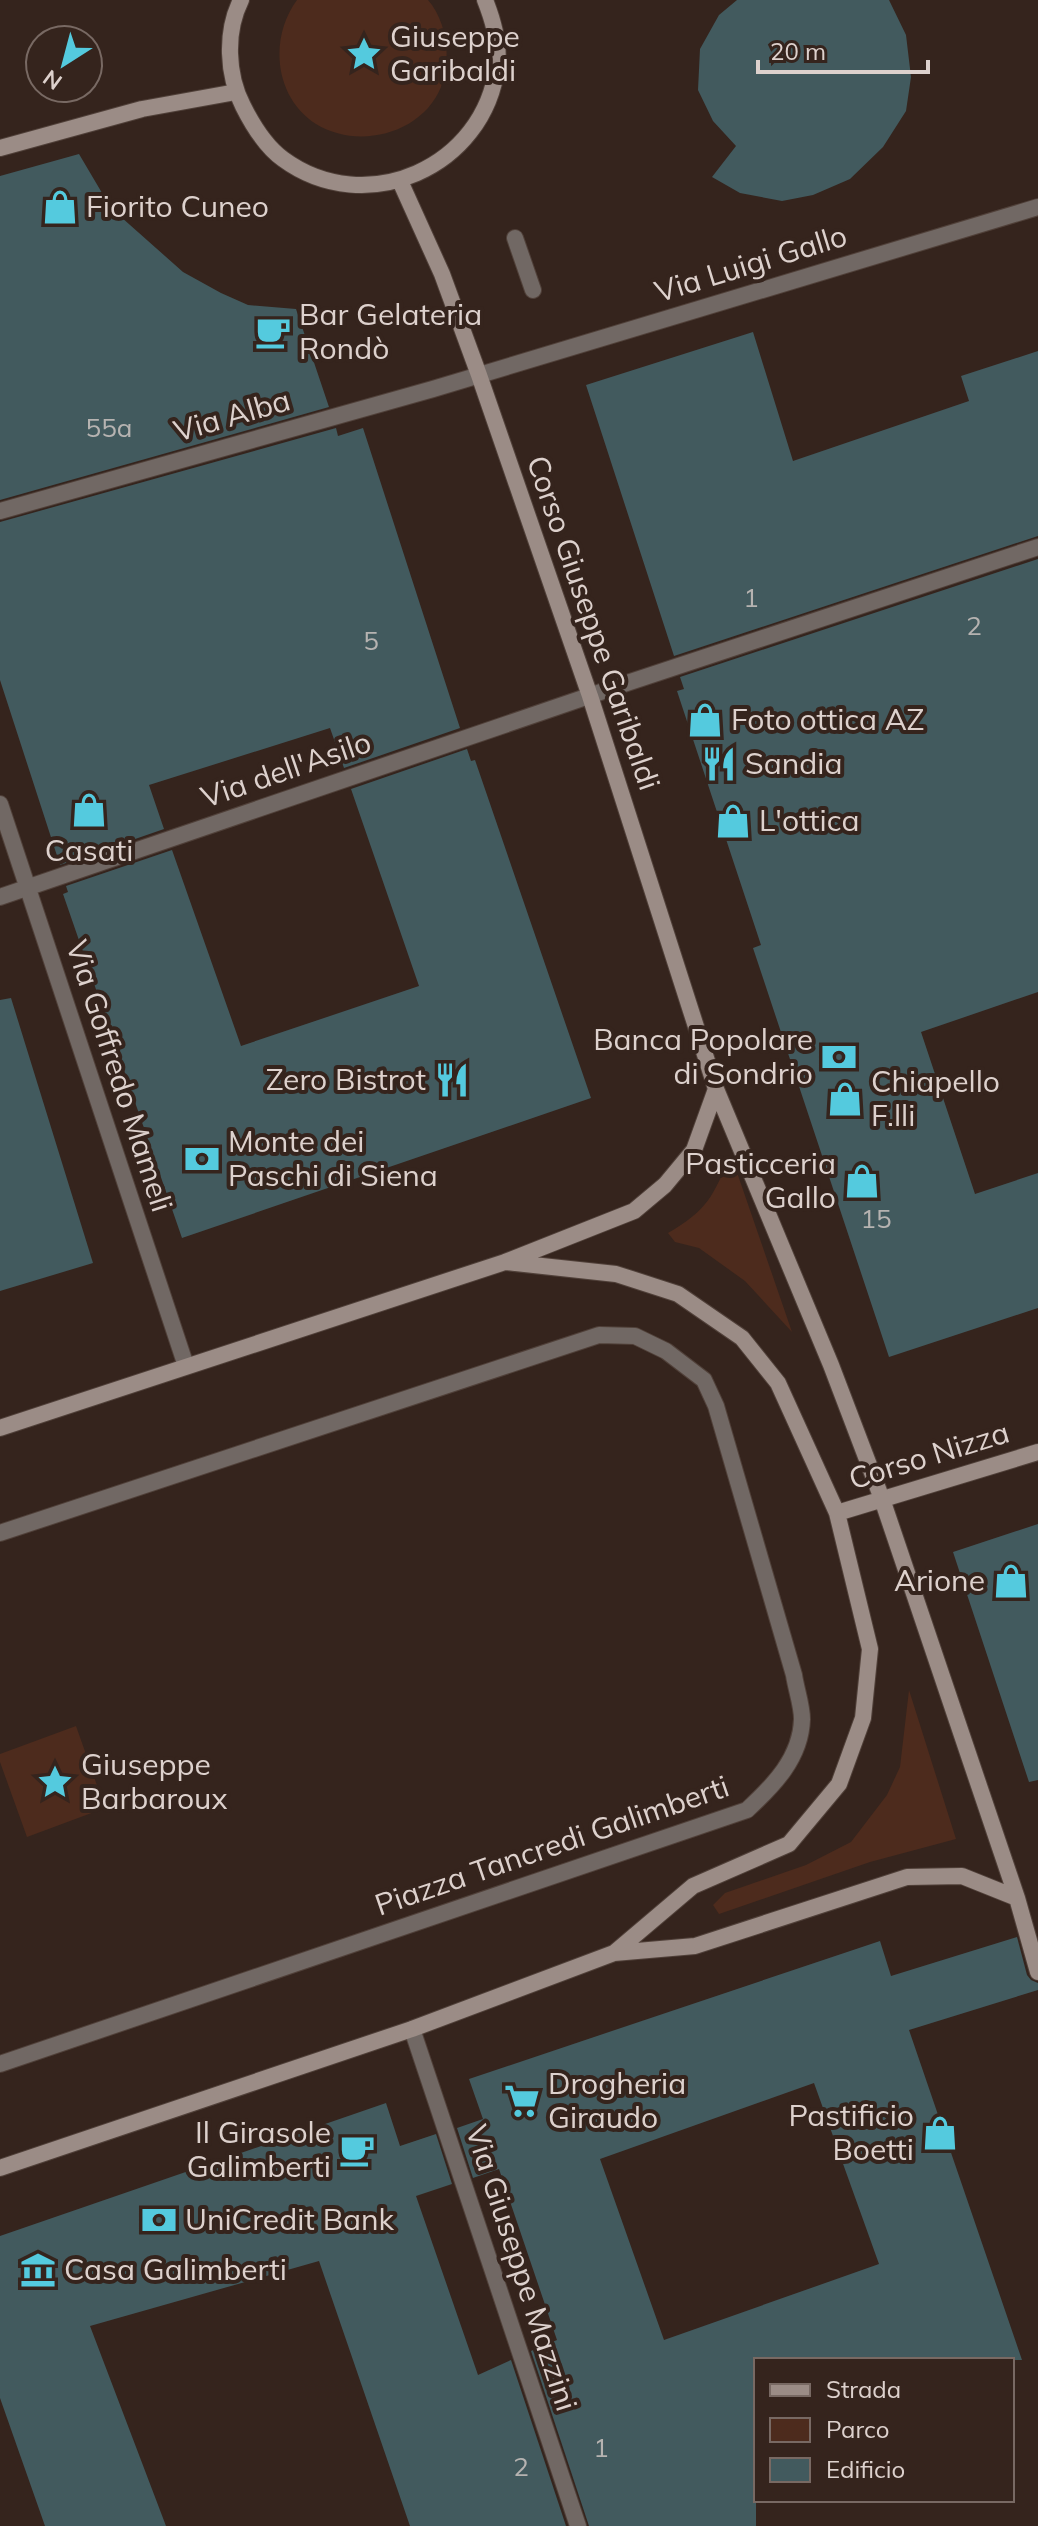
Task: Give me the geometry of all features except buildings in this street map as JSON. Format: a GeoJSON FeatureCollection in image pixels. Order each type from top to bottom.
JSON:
{"type":"FeatureCollection","features":[{"type":"Feature","properties":{"kind":"street"},"geometry":{"type":"LineString","coordinates":[[241,0],[235,12],[229,52],[236,92],[254,129],[283,159],[319,179],[359,186],[400,181],[437,165],[467,138],[487,104],[497,65],[494,25],[485,0]]}},
{"type":"Feature","properties":{"kind":"street"},"geometry":{"type":"LineString","coordinates":[[0,148],[142,109],[236,92]]}},
{"type":"Feature","properties":{"kind":"street","name":"Corso Giuseppe Garibaldi"},"geometry":{"type":"LineString","coordinates":[[400,181],[442,274],[479,375],[590,696],[716,1089]]}},
{"type":"Feature","properties":{"kind":"street","name":"Via Luigi Gallo"},"geometry":{"type":"LineString","coordinates":[[479,375],[1038,207]]}},
{"type":"Feature","properties":{"kind":"street"},"geometry":{"type":"LineString","coordinates":[[515,238],[533,290]]}},
{"type":"Feature","properties":{"kind":"street","name":"Via Alba"},"geometry":{"type":"LineString","coordinates":[[0,511],[479,375]]}},
{"type":"Feature","properties":{"kind":"street","name":"Via dell'Asilo"},"geometry":{"type":"LineString","coordinates":[[0,897],[1038,547]]}},
{"type":"Feature","properties":{"kind":"street","name":"Via Goffredo Mameli"},"geometry":{"type":"LineString","coordinates":[[0,804],[186,1366]]}},
{"type":"Feature","properties":{"kind":"street"},"geometry":{"type":"LineString","coordinates":[[0,1428],[505,1262],[634,1211],[665,1185],[694,1150],[716,1089]]}},
{"type":"Feature","properties":{"kind":"street"},"geometry":{"type":"LineString","coordinates":[[716,1089],[831,1365],[882,1499],[1017,1898],[1038,1972]]}},
{"type":"Feature","properties":{"kind":"street"},"geometry":{"type":"LineString","coordinates":[[505,1262],[616,1274],[678,1294],[742,1338],[778,1383],[837,1513],[870,1649],[863,1718],[839,1784],[789,1844],[693,1886],[614,1953]]}},
{"type":"Feature","properties":{"kind":"street","name":"Piazza Tancredi Galimberti"},"geometry":{"type":"LineString","coordinates":[[0,1533],[599,1335],[635,1336],[666,1351],[704,1380],[716,1406],[794,1675],[802,1719],[795,1751],[776,1783],[747,1810],[0,2064]]}},
{"type":"Feature","properties":{"kind":"street","name":"Corso Nizza"},"geometry":{"type":"LineString","coordinates":[[837,1513],[1038,1452]]}},
{"type":"Feature","properties":{"kind":"street"},"geometry":{"type":"LineString","coordinates":[[0,2168],[412,2029],[614,1953],[695,1946],[907,1877],[962,1876],[1017,1898]]}},
{"type":"Feature","properties":{"kind":"street","name":"Via Giuseppe Mazzini"},"geometry":{"type":"LineString","coordinates":[[412,2029],[578,2526]]}},
{"type":"Feature","properties":{"kind":"green space"},"geometry":{"type":"Polygon","coordinates":[[[297,0],[428,0],[441,23],[447,51],[442,85],[432,103],[404,126],[387,133],[351,136],[316,124],[291,99],[280,66],[282,32],[297,0]]]}},
{"type":"Feature","properties":{"kind":"green space"},"geometry":{"type":"Polygon","coordinates":[[[731,1155],[792,1332],[745,1281],[699,1248],[675,1242],[668,1233],[692,1217],[708,1201],[731,1155]]]}},
{"type":"Feature","properties":{"kind":"green space"},"geometry":{"type":"Polygon","coordinates":[[[909,1690],[956,1839],[870,1862],[719,1914],[713,1905],[725,1893],[806,1865],[851,1842],[887,1795],[900,1767],[909,1690]]]}},
{"type":"Feature","properties":{"kind":"green space"},"geometry":{"type":"Polygon","coordinates":[[[76,1726],[105,1808],[27,1837],[0,1762],[0,1754],[76,1726]]]}},
{"type":"Feature","properties":{"kind":"place","name":"Giuseppe Garibaldi"},"geometry":{"type":"Point","coordinates":[364,54]}},
{"type":"Feature","properties":{"kind":"place","name":"Fiorito Cuneo"},"geometry":{"type":"Point","coordinates":[60,207]}},
{"type":"Feature","properties":{"kind":"place","name":"Bar Gelateria Rondò"},"geometry":{"type":"Point","coordinates":[273,332]}},
{"type":"Feature","properties":{"kind":"place","name":"Foto ottica AZ"},"geometry":{"type":"Point","coordinates":[705,720]}},
{"type":"Feature","properties":{"kind":"place","name":"Sandia"},"geometry":{"type":"Point","coordinates":[719,764]}},
{"type":"Feature","properties":{"kind":"place","name":"Casati"},"geometry":{"type":"Point","coordinates":[89,810]}},
{"type":"Feature","properties":{"kind":"place","name":"L'ottica"},"geometry":{"type":"Point","coordinates":[733,821]}},
{"type":"Feature","properties":{"kind":"place","name":"Banca Popolare di Sondrio"},"geometry":{"type":"Point","coordinates":[839,1057]}},
{"type":"Feature","properties":{"kind":"place","name":"Zero Bistrot"},"geometry":{"type":"Point","coordinates":[452,1080]}},
{"type":"Feature","properties":{"kind":"place","name":"Chiapello F.lli"},"geometry":{"type":"Point","coordinates":[845,1099]}},
{"type":"Feature","properties":{"kind":"place","name":"Monte dei Paschi di Siena"},"geometry":{"type":"Point","coordinates":[202,1159]}},
{"type":"Feature","properties":{"kind":"place","name":"Pasticceria Gallo"},"geometry":{"type":"Point","coordinates":[862,1181]}},
{"type":"Feature","properties":{"kind":"place","name":"Arione"},"geometry":{"type":"Point","coordinates":[1011,1581]}},
{"type":"Feature","properties":{"kind":"place","name":"Giuseppe Barbaroux"},"geometry":{"type":"Point","coordinates":[55,1782]}},
{"type":"Feature","properties":{"kind":"place","name":"Drogheria Giraudo"},"geometry":{"type":"Point","coordinates":[522,2101]}},
{"type":"Feature","properties":{"kind":"place","name":"Pastificio Boetti"},"geometry":{"type":"Point","coordinates":[940,2133]}},
{"type":"Feature","properties":{"kind":"place","name":"Il Girasole Galimberti"},"geometry":{"type":"Point","coordinates":[357,2150]}},
{"type":"Feature","properties":{"kind":"place","name":"UniCredit Bank"},"geometry":{"type":"Point","coordinates":[159,2220]}},
{"type":"Feature","properties":{"kind":"place","name":"Casa Galimberti"},"geometry":{"type":"Point","coordinates":[38,2270]}}]}
